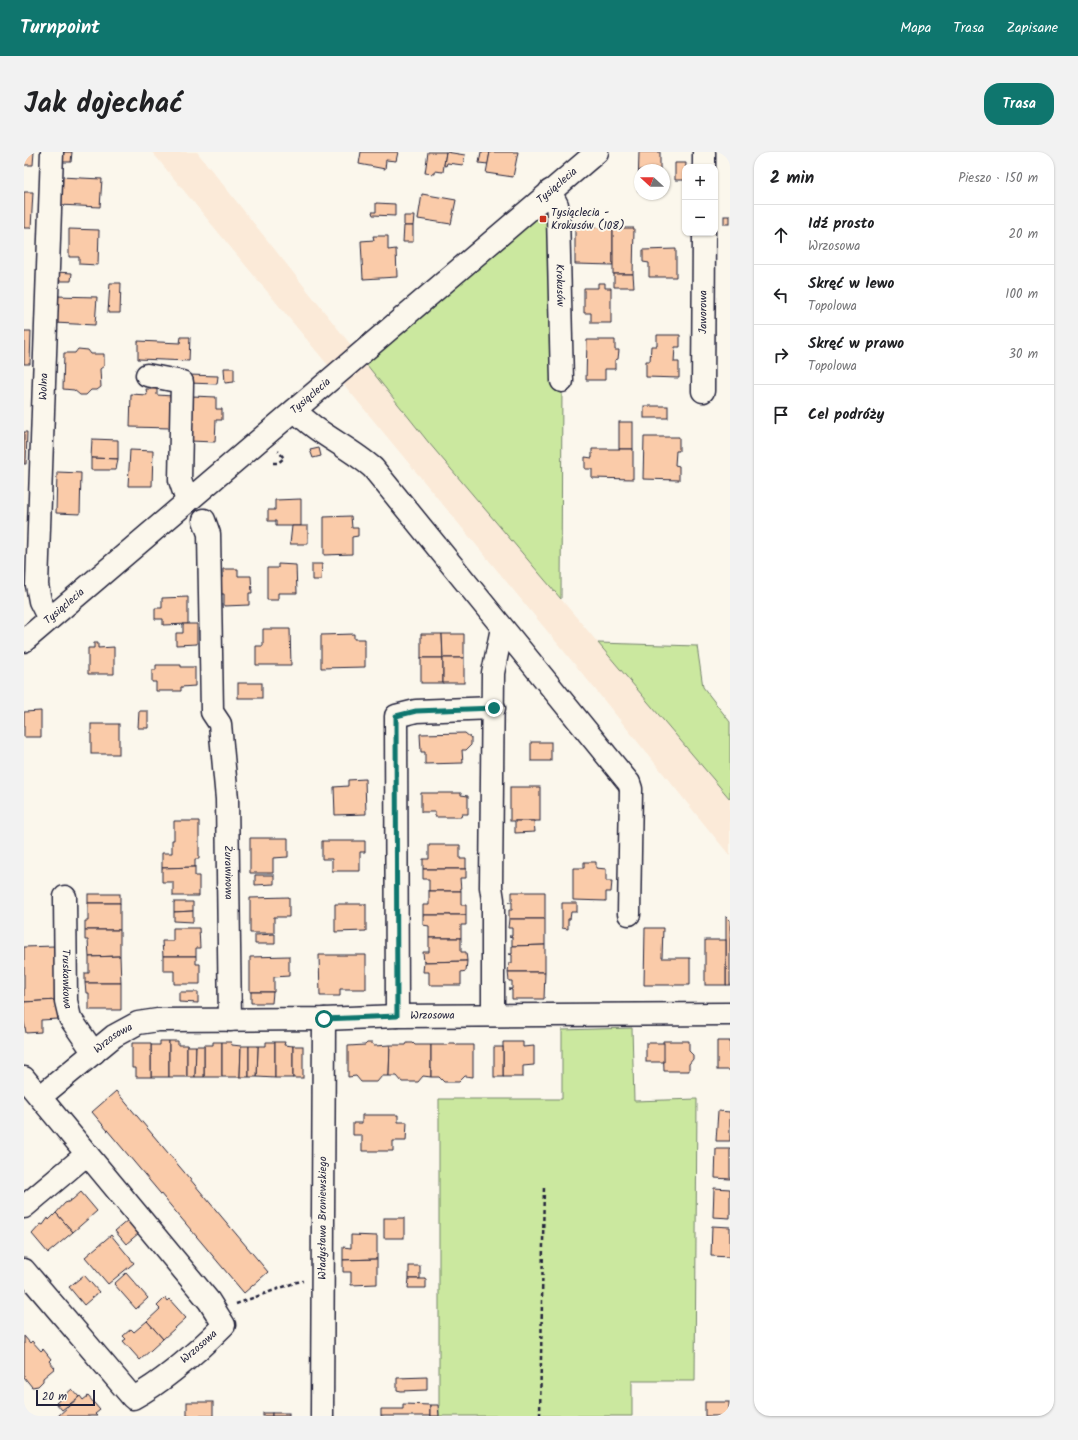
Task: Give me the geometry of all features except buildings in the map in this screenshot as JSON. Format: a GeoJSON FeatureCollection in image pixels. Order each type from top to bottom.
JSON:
{"type":"FeatureCollection","features":[{"type":"Feature","properties":{"kind":"street","name":"Wolna"},"geometry":{"type":"LineString","coordinates":[[49,619],[40,601],[37,585],[52,152]]}},
{"type":"Feature","properties":{"kind":"street","name":"Tysiąclecia"},"geometry":{"type":"LineString","coordinates":[[24,641],[597,152]]}},
{"type":"Feature","properties":{"kind":"street"},"geometry":{"type":"LineString","coordinates":[[704,152],[704,164]]}},
{"type":"Feature","properties":{"kind":"street","name":"Krokusów"},"geometry":{"type":"LineString","coordinates":[[550,191],[557,205],[558,215],[562,381]]}},
{"type":"Feature","properties":{"kind":"street","name":"Jaworowa"},"geometry":{"type":"LineString","coordinates":[[703,391],[704,236]]}},
{"type":"Feature","properties":{"kind":"street"},"geometry":{"type":"LineString","coordinates":[[147,376],[182,382],[180,480],[187,501]]}},
{"type":"Feature","properties":{"kind":"street"},"geometry":{"type":"LineString","coordinates":[[294,410],[312,426],[348,448],[373,468],[629,783],[631,789],[629,914]]}},
{"type":"Feature","properties":{"kind":"street","name":"Żurawinowa"},"geometry":{"type":"LineString","coordinates":[[204,520],[209,534],[212,712],[220,724],[227,799],[230,1020]]}},
{"type":"Feature","properties":{"kind":"street"},"geometry":{"type":"LineString","coordinates":[[493,1016],[493,900],[491,887],[494,708],[493,673],[502,628]]}},
{"type":"Feature","properties":{"kind":"street"},"geometry":{"type":"LineString","coordinates":[[397,1016],[396,716],[416,711],[494,708]]}},
{"type":"Feature","properties":{"kind":"street","name":"Truskawkowa"},"geometry":{"type":"LineString","coordinates":[[65,897],[66,1001],[70,1018],[94,1053]]}},
{"type":"Feature","properties":{"kind":"street","name":"Wrzosowa"},"geometry":{"type":"LineString","coordinates":[[40,1097],[114,1036],[138,1023],[158,1020],[324,1019],[397,1016],[730,1014]]}},
{"type":"Feature","properties":{"kind":"street","name":"Władysława Broniewskiego"},"geometry":{"type":"LineString","coordinates":[[322,1416],[324,1279],[324,1019]]}},
{"type":"Feature","properties":{"kind":"street","name":"Wrzosowa"},"geometry":{"type":"LineString","coordinates":[[24,1078],[216,1312],[224,1325],[147,1391],[133,1398],[24,1270]]}},
{"type":"Feature","properties":{"kind":"street"},"geometry":{"type":"LineString","coordinates":[[24,1206],[87,1154]]}},
{"type":"Feature","properties":{"kind":"path"},"geometry":{"type":"LineString","coordinates":[[273,463],[278,463],[284,458],[281,455]]}},
{"type":"Feature","properties":{"kind":"path"},"geometry":{"type":"LineString","coordinates":[[540,1416],[544,1185]]}},
{"type":"Feature","properties":{"kind":"path"},"geometry":{"type":"LineString","coordinates":[[216,1312],[297,1282],[324,1279]]}},
{"type":"Feature","properties":{"kind":"shaded area"},"geometry":{"type":"Polygon","coordinates":[[[152,152],[197,152],[429,443],[730,799],[730,856],[586,678],[152,152]]]}},
{"type":"Feature","properties":{"kind":"green space"},"geometry":{"type":"Polygon","coordinates":[[[550,191],[562,381],[561,599],[429,443],[359,355],[550,191]]]}},
{"type":"Feature","properties":{"kind":"green space"},"geometry":{"type":"Polygon","coordinates":[[[598,643],[697,646],[703,687],[730,722],[730,799],[598,643]]]}},
{"type":"Feature","properties":{"kind":"green space"},"geometry":{"type":"Polygon","coordinates":[[[632,1028],[634,1101],[697,1099],[695,1381],[632,1381],[632,1416],[439,1416],[439,1099],[562,1099],[562,1030],[632,1028]]]}},
{"type":"Feature","properties":{"kind":"place","name":"Tysiąclecia - Krokusów (108)"},"geometry":{"type":"Point","coordinates":[543,219]}},
{"type":"Feature","properties":{"kind":"route"},"geometry":{"type":"LineString","coordinates":[[324,1019],[397,1016],[396,716],[416,711],[494,708]]}}]}
